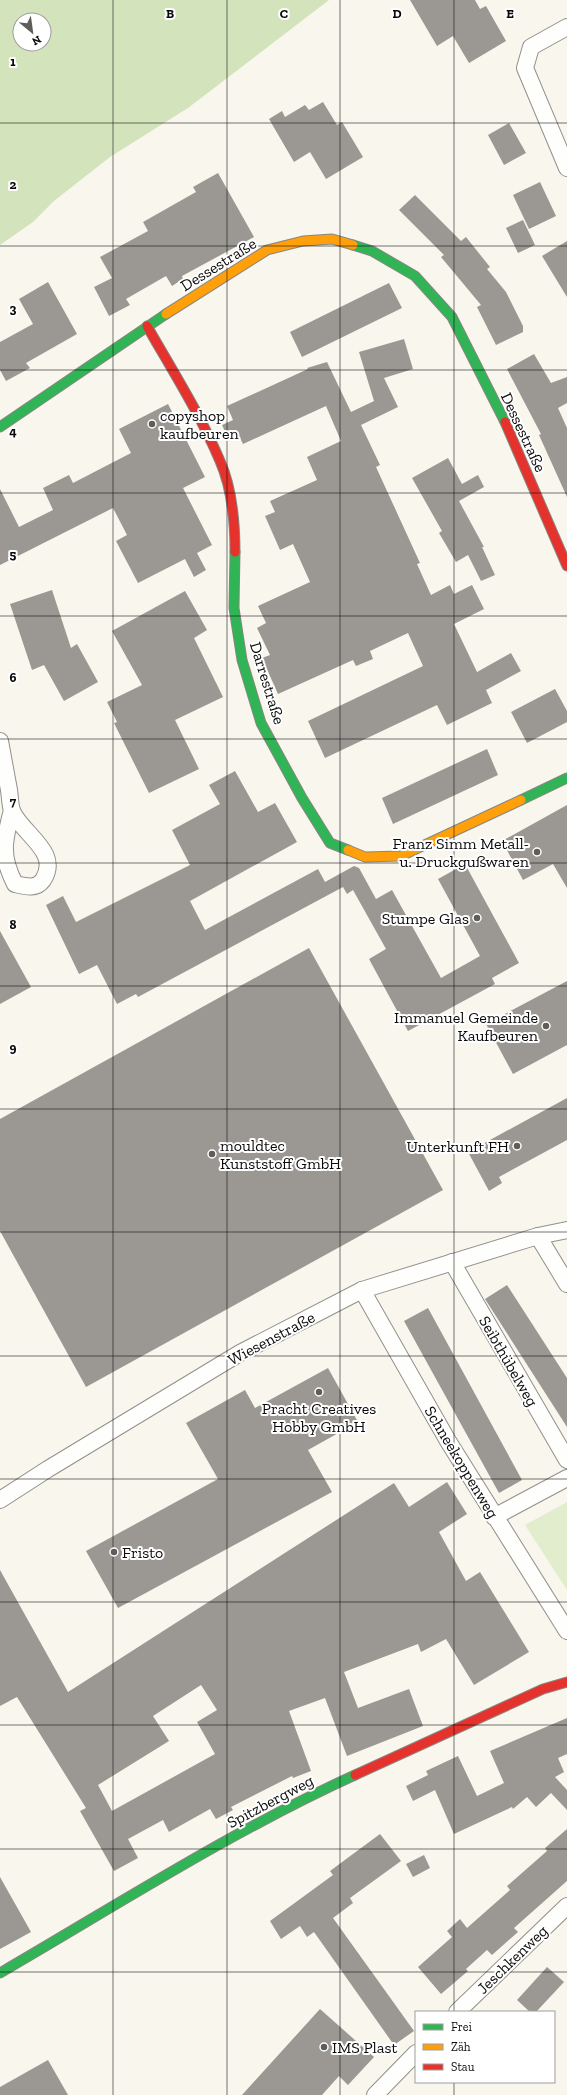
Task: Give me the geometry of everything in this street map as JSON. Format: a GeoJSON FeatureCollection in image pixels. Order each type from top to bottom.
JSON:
{"type":"FeatureCollection","features":[{"type":"Feature","properties":{"kind":"street"},"geometry":{"type":"LineString","coordinates":[[567,26],[532,46],[525,68],[567,168]]}},
{"type":"Feature","properties":{"kind":"street","name":"Dessestraße"},"geometry":{"type":"LineString","coordinates":[[0,427],[58,389],[147,326],[267,250],[303,241],[332,239],[379,254],[415,276],[452,317],[504,420],[567,566]]}},
{"type":"Feature","properties":{"kind":"street","name":"Darrestraße"},"geometry":{"type":"LineString","coordinates":[[147,326],[201,422],[221,462],[230,494],[235,536],[234,608],[242,660],[261,723],[302,798],[330,843],[365,857],[401,856],[567,778]]}},
{"type":"Feature","properties":{"kind":"street"},"geometry":{"type":"LineString","coordinates":[[0,741],[12,810]]}},
{"type":"Feature","properties":{"kind":"street","name":"Wiesenstraße"},"geometry":{"type":"LineString","coordinates":[[0,1500],[240,1353],[362,1290],[538,1236],[567,1230]]}},
{"type":"Feature","properties":{"kind":"street"},"geometry":{"type":"LineString","coordinates":[[538,1236],[567,1284]]}},
{"type":"Feature","properties":{"kind":"street","name":"Seibthübelweg"},"geometry":{"type":"LineString","coordinates":[[452,1262],[567,1460]]}},
{"type":"Feature","properties":{"kind":"street","name":"Schneekoppenweg"},"geometry":{"type":"LineString","coordinates":[[362,1290],[448,1441],[494,1517],[567,1631]]}},
{"type":"Feature","properties":{"kind":"street"},"geometry":{"type":"LineString","coordinates":[[494,1517],[567,1478]]}},
{"type":"Feature","properties":{"kind":"street","name":"Spitzbergweg"},"geometry":{"type":"LineString","coordinates":[[0,1973],[206,1853],[318,1792],[543,1689],[567,1682]]}},
{"type":"Feature","properties":{"kind":"street","name":"Jeschkenweg"},"geometry":{"type":"LineString","coordinates":[[458,2011],[567,1906]]}},
{"type":"Feature","properties":{"kind":"street"},"geometry":{"type":"LineString","coordinates":[[375,2095],[415,2054]]}},
{"type":"Feature","properties":{"kind":"green space"},"geometry":{"type":"Polygon","coordinates":[[[0,0],[329,0],[188,108],[110,157],[54,201],[33,222],[0,245],[0,0]]]}},
{"type":"Feature","properties":{"kind":"green space"},"geometry":{"type":"Polygon","coordinates":[[[567,1502],[567,1590],[525,1525],[567,1502]]]}},
{"type":"Feature","properties":{"kind":"building"},"geometry":{"type":"Polygon","coordinates":[[[410,0],[475,0],[480,9],[486,6],[506,41],[469,63],[453,36],[437,46],[410,0]]]}},
{"type":"Feature","properties":{"kind":"building"},"geometry":{"type":"Polygon","coordinates":[[[323,102],[337,125],[342,122],[363,157],[326,179],[310,152],[294,162],[269,119],[282,111],[285,117],[305,105],[309,110],[323,102]]]}},
{"type":"Feature","properties":{"kind":"building"},"geometry":{"type":"Polygon","coordinates":[[[509,123],[526,153],[504,165],[488,135],[509,123]]]}},
{"type":"Feature","properties":{"kind":"building"},"geometry":{"type":"Polygon","coordinates":[[[218,173],[254,237],[182,276],[183,279],[172,286],[166,276],[126,299],[130,305],[109,316],[94,287],[112,278],[100,257],[148,231],[143,222],[196,192],[193,187],[218,173]]]}},
{"type":"Feature","properties":{"kind":"building"},"geometry":{"type":"Polygon","coordinates":[[[540,182],[556,216],[529,229],[513,195],[540,182]]]}},
{"type":"Feature","properties":{"kind":"building"},"geometry":{"type":"Polygon","coordinates":[[[415,195],[461,241],[466,237],[490,267],[487,269],[506,292],[523,326],[523,332],[496,345],[477,307],[481,305],[441,257],[444,255],[399,210],[415,195]]]}},
{"type":"Feature","properties":{"kind":"building"},"geometry":{"type":"Polygon","coordinates":[[[523,220],[535,245],[518,253],[506,228],[523,220]]]}},
{"type":"Feature","properties":{"kind":"building"},"geometry":{"type":"Polygon","coordinates":[[[567,241],[567,297],[542,256],[567,241]]]}},
{"type":"Feature","properties":{"kind":"building"},"geometry":{"type":"Polygon","coordinates":[[[48,282],[77,334],[26,363],[30,368],[6,381],[0,370],[0,342],[33,324],[19,299],[48,282]]]}},
{"type":"Feature","properties":{"kind":"building"},"geometry":{"type":"Polygon","coordinates":[[[389,283],[402,308],[302,357],[290,332],[389,283]]]}},
{"type":"Feature","properties":{"kind":"building"},"geometry":{"type":"Polygon","coordinates":[[[404,339],[413,369],[384,378],[398,407],[361,425],[380,465],[376,467],[420,563],[417,564],[431,595],[450,585],[454,594],[472,585],[484,609],[454,624],[477,672],[511,653],[521,671],[486,690],[492,703],[447,725],[437,705],[325,758],[308,721],[423,666],[408,633],[370,651],[373,659],[356,666],[353,660],[278,694],[262,658],[270,655],[257,628],[266,623],[258,606],[310,582],[293,544],[280,550],[265,516],[275,512],[270,501],[317,480],[307,457],[341,441],[326,406],[243,444],[239,436],[229,440],[222,425],[233,420],[227,406],[308,369],[307,368],[327,362],[351,412],[374,401],[359,352],[404,339]]]}},
{"type":"Feature","properties":{"kind":"building"},"geometry":{"type":"Polygon","coordinates":[[[534,354],[551,383],[567,377],[567,403],[558,408],[567,428],[567,497],[539,435],[541,434],[507,369],[534,354]]]}},
{"type":"Feature","properties":{"kind":"building"},"geometry":{"type":"Polygon","coordinates":[[[168,404],[205,477],[183,488],[212,545],[197,553],[206,570],[194,577],[185,559],[138,583],[116,541],[127,535],[113,508],[0,565],[0,489],[19,527],[53,510],[43,488],[69,475],[73,483],[131,453],[119,429],[168,404]]]}},
{"type":"Feature","properties":{"kind":"building"},"geometry":{"type":"Polygon","coordinates":[[[448,458],[462,484],[478,475],[484,487],[459,501],[484,547],[482,547],[495,575],[481,581],[468,555],[456,562],[439,533],[442,531],[412,478],[448,458]]]}},
{"type":"Feature","properties":{"kind":"building"},"geometry":{"type":"Polygon","coordinates":[[[52,590],[71,648],[77,644],[98,682],[64,701],[44,665],[32,670],[10,604],[52,590]]]}},
{"type":"Feature","properties":{"kind":"building"},"geometry":{"type":"Polygon","coordinates":[[[185,591],[207,630],[194,638],[223,697],[175,720],[199,769],[149,793],[114,723],[117,722],[107,702],[142,685],[112,631],[185,591]]]}},
{"type":"Feature","properties":{"kind":"building"},"geometry":{"type":"Polygon","coordinates":[[[555,689],[567,711],[567,722],[527,743],[511,712],[555,689]]]}},
{"type":"Feature","properties":{"kind":"building"},"geometry":{"type":"Polygon","coordinates":[[[487,749],[498,775],[393,824],[382,798],[487,749]]]}},
{"type":"Feature","properties":{"kind":"building"},"geometry":{"type":"Polygon","coordinates":[[[235,771],[258,812],[275,803],[297,842],[190,901],[205,930],[318,869],[325,882],[354,866],[359,868],[376,899],[392,890],[441,978],[480,956],[438,879],[465,864],[519,963],[492,978],[495,984],[408,1031],[369,959],[386,949],[353,890],[347,894],[343,887],[138,997],[136,994],[117,1004],[97,965],[79,974],[46,905],[63,896],[76,922],[190,865],[172,830],[220,804],[209,785],[235,771]]]}},
{"type":"Feature","properties":{"kind":"building","name":"Franz Simm Metall- u. Druckgußwaren"},"geometry":{"type":"Polygon","coordinates":[[[567,805],[567,888],[553,864],[523,880],[502,841],[567,805]]]}},
{"type":"Feature","properties":{"kind":"building"},"geometry":{"type":"Polygon","coordinates":[[[0,931],[31,987],[0,1004],[0,931]]]}},
{"type":"Feature","properties":{"kind":"building","name":"mouldtec Kunststoff GmbH"},"geometry":{"type":"Polygon","coordinates":[[[309,948],[443,1190],[86,1387],[0,1231],[0,1119],[309,948]]]}},
{"type":"Feature","properties":{"kind":"building"},"geometry":{"type":"Polygon","coordinates":[[[567,981],[567,1045],[513,1074],[486,1024],[567,981]]]}},
{"type":"Feature","properties":{"kind":"building","name":"Unterkunft FH"},"geometry":{"type":"Polygon","coordinates":[[[567,1098],[567,1140],[499,1177],[502,1183],[489,1191],[468,1152],[567,1098]]]}},
{"type":"Feature","properties":{"kind":"building"},"geometry":{"type":"Polygon","coordinates":[[[507,1285],[567,1378],[567,1427],[485,1299],[507,1285]]]}},
{"type":"Feature","properties":{"kind":"building"},"geometry":{"type":"Polygon","coordinates":[[[428,1308],[522,1480],[499,1493],[404,1321],[428,1308]]]}},
{"type":"Feature","properties":{"kind":"building"},"geometry":{"type":"Polygon","coordinates":[[[328,1368],[358,1422],[308,1450],[332,1492],[118,1608],[86,1551],[218,1479],[186,1423],[245,1390],[255,1408],[328,1368]]]}},
{"type":"Feature","properties":{"kind":"building"},"geometry":{"type":"Polygon","coordinates":[[[447,1482],[467,1514],[439,1532],[466,1581],[480,1572],[529,1652],[474,1685],[446,1639],[421,1652],[418,1644],[344,1672],[358,1708],[409,1689],[423,1726],[347,1756],[325,1698],[289,1711],[311,1771],[293,1778],[292,1776],[231,1807],[233,1810],[216,1819],[210,1809],[169,1832],[163,1820],[128,1839],[138,1858],[114,1871],[80,1811],[86,1808],[17,1697],[0,1706],[0,1570],[68,1692],[394,1483],[409,1507],[447,1482]],[[201,1685],[153,1716],[169,1741],[98,1785],[112,1811],[215,1754],[197,1722],[217,1710],[201,1685]]]}},
{"type":"Feature","properties":{"kind":"building"},"geometry":{"type":"Polygon","coordinates":[[[567,1718],[567,1754],[558,1758],[564,1772],[555,1777],[567,1790],[567,1810],[551,1793],[536,1807],[527,1797],[513,1809],[512,1807],[454,1834],[435,1790],[413,1801],[406,1786],[428,1775],[426,1771],[458,1756],[477,1796],[504,1783],[490,1751],[567,1718]]]}},
{"type":"Feature","properties":{"kind":"building"},"geometry":{"type":"Polygon","coordinates":[[[567,1829],[567,1881],[514,1928],[518,1932],[492,1955],[487,1950],[466,1969],[468,1971],[441,1994],[418,1967],[452,1937],[447,1931],[460,1919],[467,1928],[510,1890],[507,1886],[547,1851],[545,1848],[567,1829]]]}},
{"type":"Feature","properties":{"kind":"building"},"geometry":{"type":"Polygon","coordinates":[[[380,1834],[401,1861],[350,1898],[353,1903],[333,1918],[414,2031],[394,2045],[314,1932],[307,1937],[300,1926],[281,1939],[270,1921],[333,1875],[330,1871],[380,1834]]]}},
{"type":"Feature","properties":{"kind":"building"},"geometry":{"type":"Polygon","coordinates":[[[424,1855],[430,1868],[413,1877],[406,1864],[424,1855]]]}},
{"type":"Feature","properties":{"kind":"building"},"geometry":{"type":"Polygon","coordinates":[[[0,1877],[31,1932],[0,1949],[0,1877]]]}},
{"type":"Feature","properties":{"kind":"building"},"geometry":{"type":"Polygon","coordinates":[[[547,1967],[564,1982],[537,2011],[529,2011],[517,2000],[547,1967]]]}},
{"type":"Feature","properties":{"kind":"building","name":"IMS Plast"},"geometry":{"type":"Polygon","coordinates":[[[320,2009],[374,2057],[348,2085],[339,2076],[322,2095],[242,2095],[320,2009]]]}},
{"type":"Feature","properties":{"kind":"building"},"geometry":{"type":"Polygon","coordinates":[[[48,2060],[68,2095],[0,2095],[0,2087],[48,2060]]]}},
{"type":"Feature","properties":{"kind":"traffic: fast"},"geometry":{"type":"LineString","coordinates":[[353,245],[372,251],[415,276],[452,317],[505,422]]}},
{"type":"Feature","properties":{"kind":"traffic: fast"},"geometry":{"type":"LineString","coordinates":[[0,427],[166,314]]}},
{"type":"Feature","properties":{"kind":"traffic: fast"},"geometry":{"type":"LineString","coordinates":[[235,552],[234,608],[242,660],[261,723],[302,798],[330,843],[348,850]]}},
{"type":"Feature","properties":{"kind":"traffic: fast"},"geometry":{"type":"LineString","coordinates":[[521,800],[567,778]]}},
{"type":"Feature","properties":{"kind":"traffic: fast"},"geometry":{"type":"LineString","coordinates":[[0,1973],[219,1844],[355,1775]]}},
{"type":"Feature","properties":{"kind":"traffic: slow"},"geometry":{"type":"LineString","coordinates":[[166,314],[267,250],[303,241],[332,239],[353,245]]}},
{"type":"Feature","properties":{"kind":"traffic: slow"},"geometry":{"type":"LineString","coordinates":[[348,850],[365,857],[401,856],[521,800]]}},
{"type":"Feature","properties":{"kind":"traffic: jam"},"geometry":{"type":"LineString","coordinates":[[147,326],[195,409],[224,471],[232,505],[235,552]]}},
{"type":"Feature","properties":{"kind":"traffic: jam"},"geometry":{"type":"LineString","coordinates":[[505,422],[567,566]]}},
{"type":"Feature","properties":{"kind":"traffic: jam"},"geometry":{"type":"LineString","coordinates":[[355,1775],[543,1689],[567,1682]]}},
{"type":"Feature","properties":{"kind":"place","name":"copyshop kaufbeuren"},"geometry":{"type":"Point","coordinates":[152,424]}},
{"type":"Feature","properties":{"kind":"place","name":"Franz Simm Metall- u. Druckgußwaren"},"geometry":{"type":"Point","coordinates":[537,852]}},
{"type":"Feature","properties":{"kind":"place","name":"Stumpe Glas"},"geometry":{"type":"Point","coordinates":[477,918]}},
{"type":"Feature","properties":{"kind":"place","name":"Immanuel Gemeinde Kaufbeuren"},"geometry":{"type":"Point","coordinates":[546,1026]}},
{"type":"Feature","properties":{"kind":"place","name":"Unterkunft FH"},"geometry":{"type":"Point","coordinates":[517,1146]}},
{"type":"Feature","properties":{"kind":"place","name":"mouldtec Kunststoff GmbH"},"geometry":{"type":"Point","coordinates":[212,1154]}},
{"type":"Feature","properties":{"kind":"place","name":"Pracht Creatives Hobby GmbH"},"geometry":{"type":"Point","coordinates":[319,1392]}},
{"type":"Feature","properties":{"kind":"place","name":"Fristo"},"geometry":{"type":"Point","coordinates":[114,1552]}},
{"type":"Feature","properties":{"kind":"place","name":"IMS Plast"},"geometry":{"type":"Point","coordinates":[324,2047]}}]}
